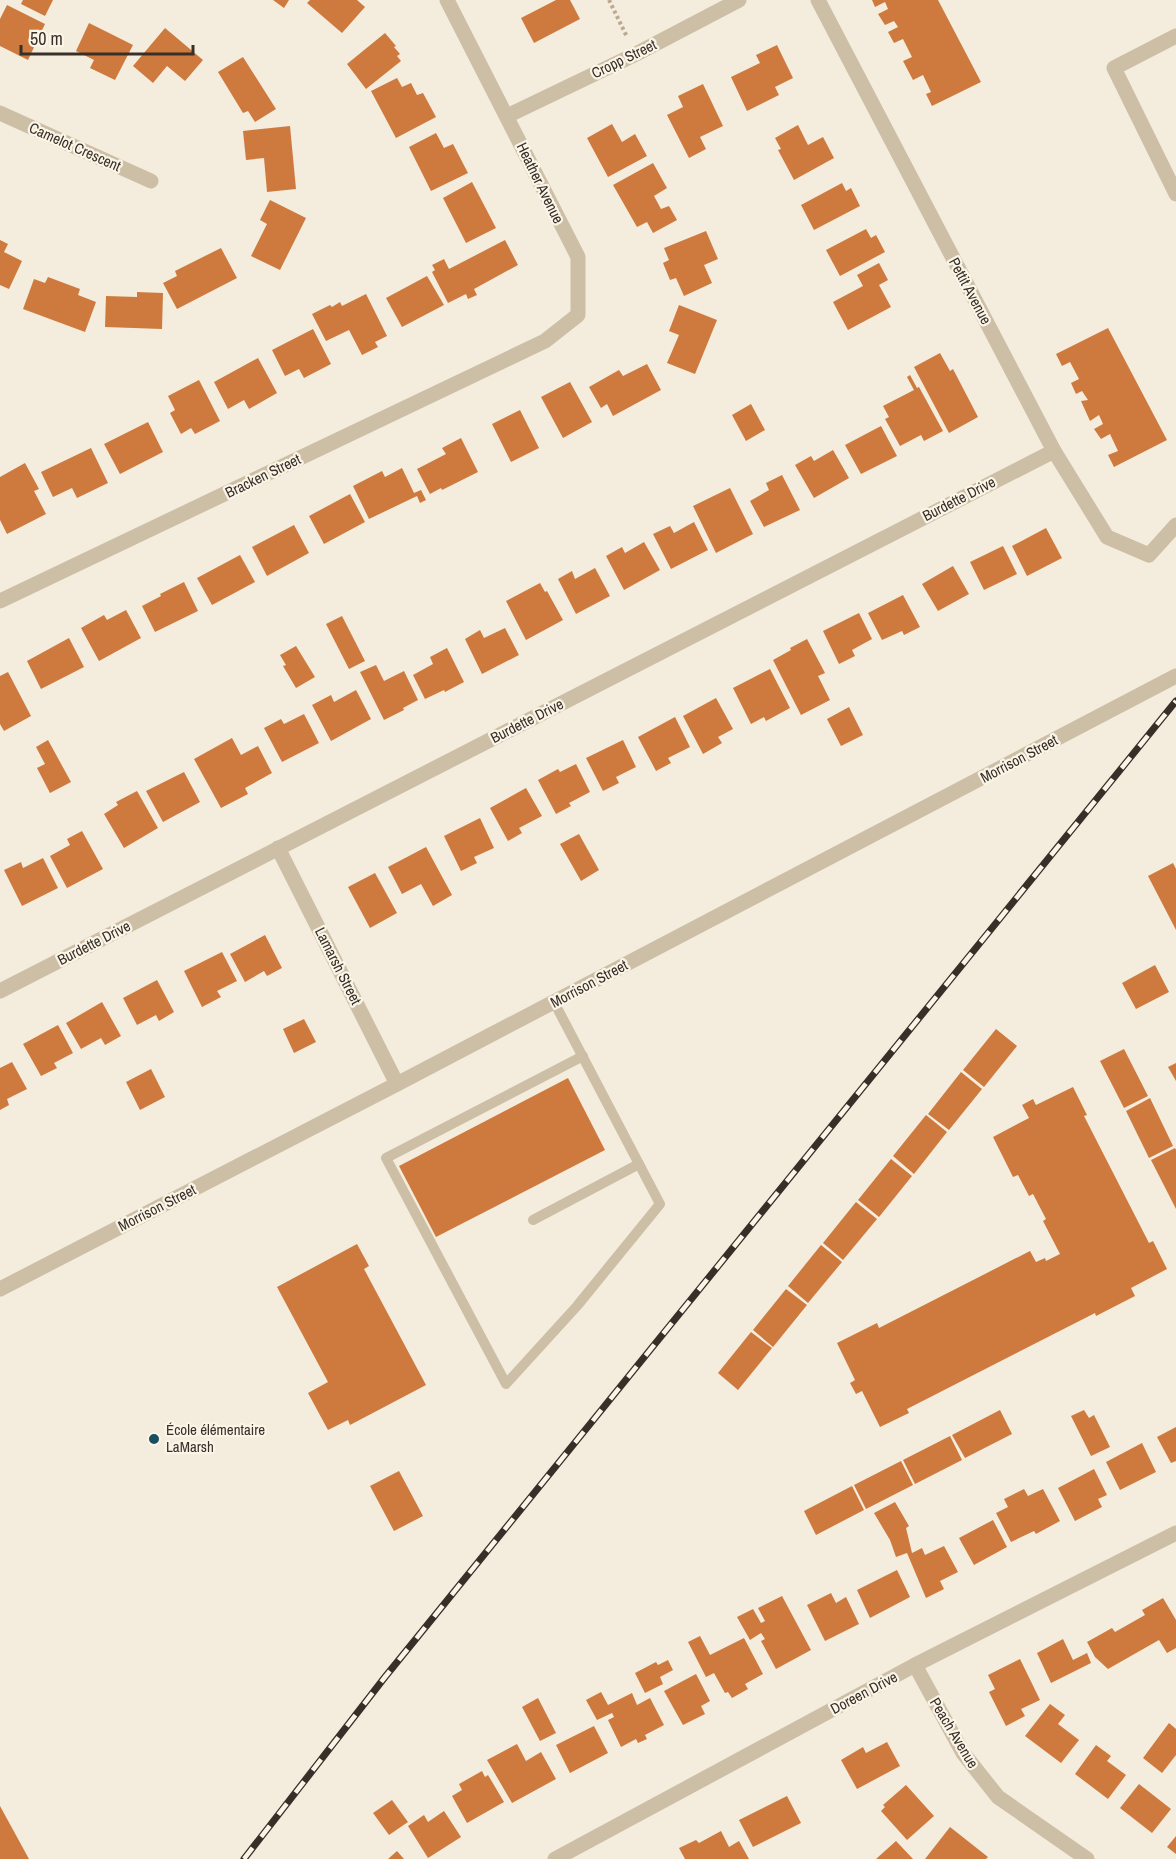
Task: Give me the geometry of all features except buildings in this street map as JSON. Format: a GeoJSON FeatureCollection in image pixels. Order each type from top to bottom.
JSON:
{"type":"FeatureCollection","features":[{"type":"Feature","properties":{"kind":"street","name":"Heather Avenue"},"geometry":{"type":"LineString","coordinates":[[447,0],[578,258],[578,315],[544,341],[525,351]]}},
{"type":"Feature","properties":{"kind":"street","name":"Cropp Street"},"geometry":{"type":"LineString","coordinates":[[507,116],[636,54],[740,0]]}},
{"type":"Feature","properties":{"kind":"street","name":"Pettit Avenue"},"geometry":{"type":"LineString","coordinates":[[818,0],[1053,451],[1107,537],[1149,555],[1176,525]]}},
{"type":"Feature","properties":{"kind":"street"},"geometry":{"type":"LineString","coordinates":[[1176,36],[1114,68],[1176,194]]}},
{"type":"Feature","properties":{"kind":"street","name":"Camelot Crescent"},"geometry":{"type":"LineString","coordinates":[[0,113],[151,181]]}},
{"type":"Feature","properties":{"kind":"street","name":"Bracken Street"},"geometry":{"type":"LineString","coordinates":[[0,601],[525,351]]}},
{"type":"Feature","properties":{"kind":"street","name":"Burdette Drive"},"geometry":{"type":"LineString","coordinates":[[0,991],[1053,451]]}},
{"type":"Feature","properties":{"kind":"street","name":"Morrison Street"},"geometry":{"type":"LineString","coordinates":[[0,1289],[1176,676]]}},
{"type":"Feature","properties":{"kind":"street","name":"Lamarsh Street"},"geometry":{"type":"LineString","coordinates":[[278,848],[397,1084]]}},
{"type":"Feature","properties":{"kind":"street","name":"Doreen Drive"},"geometry":{"type":"LineString","coordinates":[[555,1859],[572,1855],[915,1665],[1176,1533]]}},
{"type":"Feature","properties":{"kind":"street","name":"Peach Avenue"},"geometry":{"type":"LineString","coordinates":[[915,1665],[963,1753],[998,1797],[1087,1859]]}},
{"type":"Feature","properties":{"kind":"lane"},"geometry":{"type":"LineString","coordinates":[[554,1002],[583,1056],[660,1204],[577,1306],[506,1384],[386,1158],[583,1056]]}},
{"type":"Feature","properties":{"kind":"lane"},"geometry":{"type":"LineString","coordinates":[[532,1220],[639,1164]]}},
{"type":"Feature","properties":{"kind":"path"},"geometry":{"type":"LineString","coordinates":[[609,0],[636,54]]}},
{"type":"Feature","properties":{"kind":"railway"},"geometry":{"type":"LineString","coordinates":[[244,1859],[385,1677],[1176,701]]}},
{"type":"Feature","properties":{"kind":"place","name":"École élémentaire LaMarsh"},"geometry":{"type":"Point","coordinates":[154,1439]}}]}
